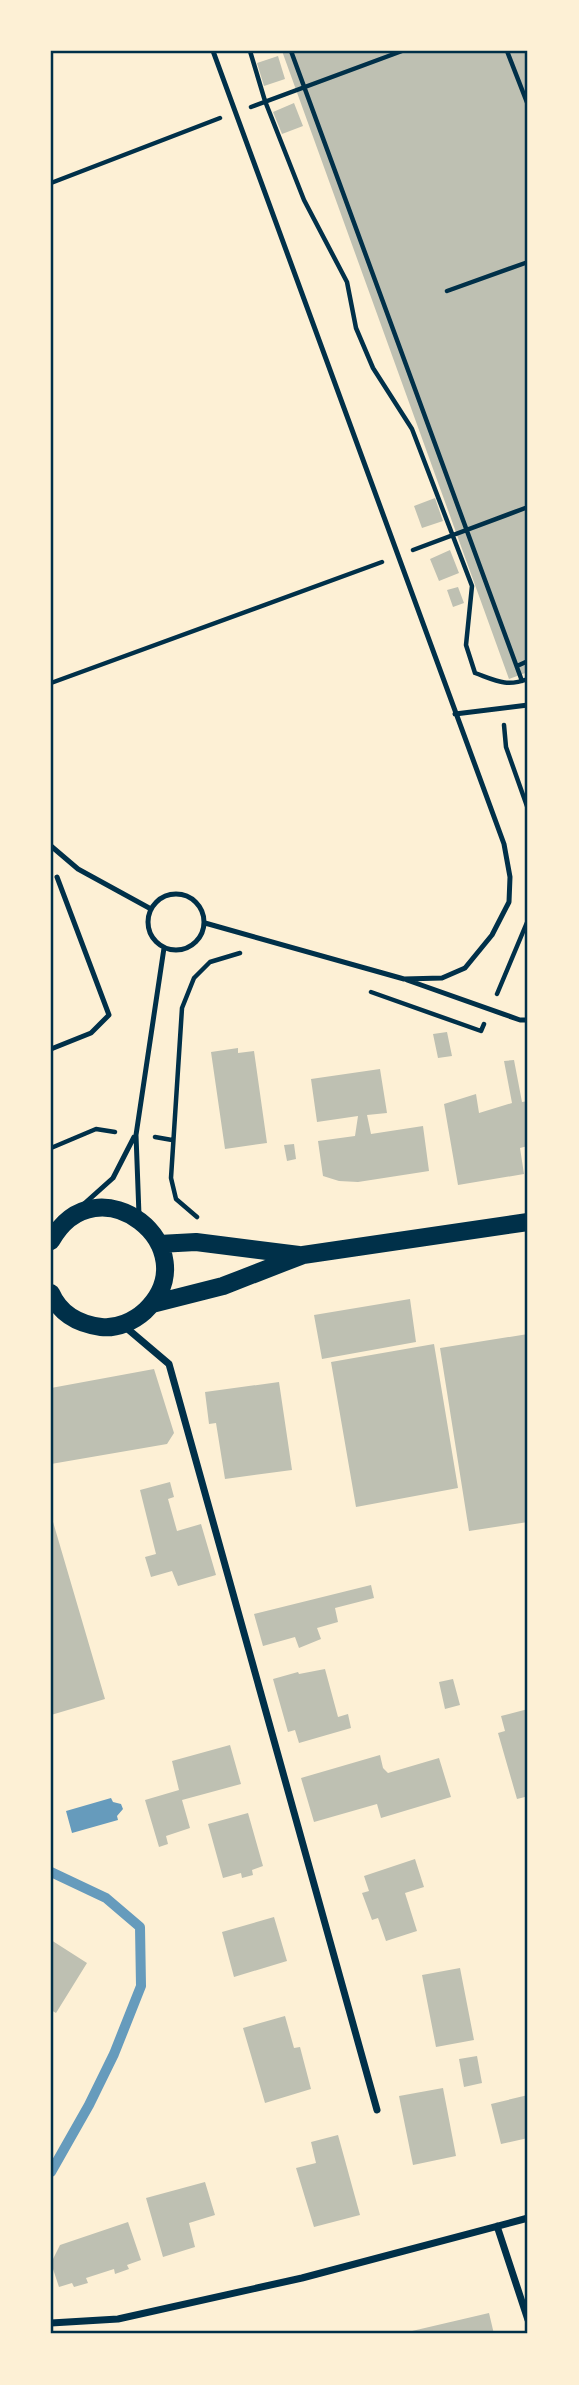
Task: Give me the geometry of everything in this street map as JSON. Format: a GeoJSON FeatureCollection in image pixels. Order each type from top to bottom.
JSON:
{"type":"FeatureCollection","features":[{"type":"Feature","properties":{"kind":"main road"},"geometry":{"type":"LineString","coordinates":[[51,1241],[69,1219],[79,1213],[99,1208],[118,1209],[139,1218],[151,1230],[164,1259],[164,1275],[152,1304],[139,1317],[122,1325],[106,1328],[75,1320],[56,1310],[51,1293]]}},
{"type":"Feature","properties":{"kind":"main road"},"geometry":{"type":"LineString","coordinates":[[152,1304],[223,1286],[303,1255],[528,1222]]}},
{"type":"Feature","properties":{"kind":"main road"},"geometry":{"type":"LineString","coordinates":[[159,1244],[196,1242],[303,1255]]}},
{"type":"Feature","properties":{"kind":"street"},"geometry":{"type":"LineString","coordinates":[[122,1325],[169,1364],[377,2110]]}},
{"type":"Feature","properties":{"kind":"street"},"geometry":{"type":"LineString","coordinates":[[51,2323],[118,2319],[302,2278],[528,2218]]}},
{"type":"Feature","properties":{"kind":"street"},"geometry":{"type":"LineString","coordinates":[[497,2226],[528,2320]]}},
{"type":"Feature","properties":{"kind":"lane"},"geometry":{"type":"LineString","coordinates":[[213,51],[503,844],[510,877],[509,902],[492,935],[465,968],[442,978],[404,979]]}},
{"type":"Feature","properties":{"kind":"lane"},"geometry":{"type":"LineString","coordinates":[[455,714],[528,705]]}},
{"type":"Feature","properties":{"kind":"lane"},"geometry":{"type":"LineString","coordinates":[[51,846],[78,869],[151,909]]}},
{"type":"Feature","properties":{"kind":"lane"},"geometry":{"type":"LineString","coordinates":[[51,1049],[91,1033],[109,1015],[57,877]]}},
{"type":"Feature","properties":{"kind":"lane"},"geometry":{"type":"LineString","coordinates":[[183,895],[192,898],[199,905],[205,923],[203,932],[191,947],[182,950],[164,948],[156,942],[148,927],[151,909],[164,897],[183,895]]}},
{"type":"Feature","properties":{"kind":"lane"},"geometry":{"type":"LineString","coordinates":[[205,923],[404,979],[520,1020],[528,1020]]}},
{"type":"Feature","properties":{"kind":"lane"},"geometry":{"type":"LineString","coordinates":[[139,1218],[136,1135],[164,948]]}},
{"type":"Feature","properties":{"kind":"lane"},"geometry":{"type":"LineString","coordinates":[[69,1219],[113,1178],[136,1135]]}},
{"type":"Feature","properties":{"kind":"path"},"geometry":{"type":"LineString","coordinates":[[250,51],[265,102],[304,200],[347,282],[356,328],[373,368],[412,429],[472,586],[466,645],[475,673],[513,684],[525,680],[517,666],[291,51]]}},
{"type":"Feature","properties":{"kind":"path"},"geometry":{"type":"LineString","coordinates":[[51,183],[402,51]]}},
{"type":"Feature","properties":{"kind":"path"},"geometry":{"type":"LineString","coordinates":[[507,51],[528,104]]}},
{"type":"Feature","properties":{"kind":"path"},"geometry":{"type":"LineString","coordinates":[[447,291],[528,262]]}},
{"type":"Feature","properties":{"kind":"path"},"geometry":{"type":"LineString","coordinates":[[51,683],[528,508]]}},
{"type":"Feature","properties":{"kind":"path"},"geometry":{"type":"LineString","coordinates":[[517,666],[528,662]]}},
{"type":"Feature","properties":{"kind":"path"},"geometry":{"type":"LineString","coordinates":[[500,682],[506,747],[528,808]]}},
{"type":"Feature","properties":{"kind":"path"},"geometry":{"type":"LineString","coordinates":[[366,990],[481,1031],[528,920]]}},
{"type":"Feature","properties":{"kind":"path"},"geometry":{"type":"LineString","coordinates":[[217,1246],[214,1229],[176,1199],[171,1178],[182,1008],[194,978],[210,962],[251,950]]}},
{"type":"Feature","properties":{"kind":"water"},"geometry":{"type":"Polygon","coordinates":[[[111,1798],[113,1802],[121,1804],[123,1809],[117,1816],[118,1820],[72,1833],[66,1811],[111,1798]]]}},
{"type":"Feature","properties":{"kind":"building"},"geometry":{"type":"Polygon","coordinates":[[[282,51],[528,51],[528,672],[509,679],[282,51]]]}},
{"type":"Feature","properties":{"kind":"building"},"geometry":{"type":"Polygon","coordinates":[[[278,56],[285,79],[264,86],[257,63],[278,56]]]}},
{"type":"Feature","properties":{"kind":"building"},"geometry":{"type":"Polygon","coordinates":[[[294,103],[303,126],[282,134],[273,112],[294,103]]]}},
{"type":"Feature","properties":{"kind":"building"},"geometry":{"type":"Polygon","coordinates":[[[435,498],[443,521],[422,528],[414,506],[435,498]]]}},
{"type":"Feature","properties":{"kind":"building"},"geometry":{"type":"Polygon","coordinates":[[[450,550],[459,573],[439,581],[430,559],[450,550]]]}},
{"type":"Feature","properties":{"kind":"building"},"geometry":{"type":"Polygon","coordinates":[[[458,587],[464,603],[453,607],[447,590],[458,587]]]}},
{"type":"Feature","properties":{"kind":"building"},"geometry":{"type":"Polygon","coordinates":[[[447,1032],[452,1056],[438,1058],[433,1034],[447,1032]]]}},
{"type":"Feature","properties":{"kind":"building"},"geometry":{"type":"Polygon","coordinates":[[[238,1048],[238,1053],[254,1051],[267,1143],[225,1149],[211,1052],[238,1048]]]}},
{"type":"Feature","properties":{"kind":"building"},"geometry":{"type":"Polygon","coordinates":[[[514,1060],[522,1102],[528,1101],[528,1146],[520,1148],[524,1174],[458,1185],[444,1104],[476,1094],[479,1113],[512,1103],[504,1061],[514,1060]]]}},
{"type":"Feature","properties":{"kind":"building"},"geometry":{"type":"Polygon","coordinates":[[[380,1069],[387,1113],[367,1115],[371,1134],[423,1126],[429,1171],[358,1182],[339,1181],[323,1176],[318,1141],[355,1136],[358,1116],[317,1122],[311,1079],[380,1069]]]}},
{"type":"Feature","properties":{"kind":"building"},"geometry":{"type":"Polygon","coordinates":[[[294,1144],[296,1159],[287,1161],[284,1145],[294,1144]]]}},
{"type":"Feature","properties":{"kind":"building"},"geometry":{"type":"Polygon","coordinates":[[[410,1299],[416,1342],[322,1359],[314,1315],[410,1299]]]}},
{"type":"Feature","properties":{"kind":"building"},"geometry":{"type":"Polygon","coordinates":[[[528,1334],[528,1522],[469,1531],[440,1348],[528,1334]]]}},
{"type":"Feature","properties":{"kind":"building"},"geometry":{"type":"Polygon","coordinates":[[[434,1344],[458,1488],[356,1507],[331,1362],[434,1344]]]}},
{"type":"Feature","properties":{"kind":"building"},"geometry":{"type":"Polygon","coordinates":[[[154,1369],[174,1433],[167,1444],[51,1464],[51,1388],[154,1369]]]}},
{"type":"Feature","properties":{"kind":"building"},"geometry":{"type":"Polygon","coordinates":[[[279,1382],[292,1470],[225,1479],[216,1423],[209,1424],[205,1392],[279,1382]]]}},
{"type":"Feature","properties":{"kind":"building"},"geometry":{"type":"Polygon","coordinates":[[[170,1482],[174,1497],[168,1499],[177,1531],[201,1524],[216,1575],[178,1586],[172,1571],[151,1577],[145,1557],[156,1554],[140,1490],[170,1482]]]}},
{"type":"Feature","properties":{"kind":"building"},"geometry":{"type":"Polygon","coordinates":[[[51,1515],[105,1699],[51,1715],[51,1515]]]}},
{"type":"Feature","properties":{"kind":"building"},"geometry":{"type":"Polygon","coordinates":[[[371,1585],[374,1598],[335,1608],[338,1622],[317,1628],[321,1639],[299,1648],[295,1637],[263,1646],[254,1614],[371,1585]]]}},
{"type":"Feature","properties":{"kind":"building"},"geometry":{"type":"Polygon","coordinates":[[[325,1669],[338,1717],[348,1714],[351,1728],[299,1743],[295,1730],[288,1732],[273,1679],[298,1672],[325,1669]]]}},
{"type":"Feature","properties":{"kind":"building"},"geometry":{"type":"Polygon","coordinates":[[[453,1679],[460,1705],[445,1709],[439,1682],[453,1679]]]}},
{"type":"Feature","properties":{"kind":"building"},"geometry":{"type":"Polygon","coordinates":[[[528,1709],[528,1807],[525,1797],[517,1799],[498,1733],[505,1731],[501,1716],[528,1709]]]}},
{"type":"Feature","properties":{"kind":"building"},"geometry":{"type":"Polygon","coordinates":[[[230,1745],[241,1784],[182,1800],[190,1828],[166,1836],[168,1844],[159,1847],[145,1800],[179,1790],[172,1761],[230,1745]]]}},
{"type":"Feature","properties":{"kind":"building"},"geometry":{"type":"Polygon","coordinates":[[[380,1755],[383,1768],[388,1773],[439,1758],[451,1797],[381,1818],[377,1804],[314,1822],[301,1778],[380,1755]]]}},
{"type":"Feature","properties":{"kind":"building"},"geometry":{"type":"Polygon","coordinates":[[[248,1813],[263,1866],[252,1870],[253,1875],[242,1878],[241,1873],[223,1878],[208,1824],[248,1813]]]}},
{"type":"Feature","properties":{"kind":"building"},"geometry":{"type":"Polygon","coordinates":[[[415,1859],[424,1887],[405,1893],[417,1931],[386,1941],[378,1918],[372,1920],[362,1893],[369,1891],[364,1876],[415,1859]]]}},
{"type":"Feature","properties":{"kind":"building"},"geometry":{"type":"Polygon","coordinates":[[[274,1917],[287,1961],[234,1977],[222,1932],[274,1917]]]}},
{"type":"Feature","properties":{"kind":"building"},"geometry":{"type":"Polygon","coordinates":[[[51,1940],[87,1963],[56,2013],[51,2010],[51,1940]]]}},
{"type":"Feature","properties":{"kind":"building"},"geometry":{"type":"Polygon","coordinates":[[[460,1968],[474,2040],[436,2047],[422,1975],[460,1968]]]}},
{"type":"Feature","properties":{"kind":"building"},"geometry":{"type":"Polygon","coordinates":[[[285,2016],[294,2048],[300,2047],[311,2089],[265,2103],[243,2028],[285,2016]]]}},
{"type":"Feature","properties":{"kind":"building"},"geometry":{"type":"Polygon","coordinates":[[[477,2056],[482,2083],[464,2087],[459,2059],[477,2056]]]}},
{"type":"Feature","properties":{"kind":"building"},"geometry":{"type":"Polygon","coordinates":[[[443,2088],[456,2156],[413,2165],[399,2096],[443,2088]]]}},
{"type":"Feature","properties":{"kind":"building"},"geometry":{"type":"Polygon","coordinates":[[[528,2095],[528,2138],[501,2144],[491,2104],[528,2095]]]}},
{"type":"Feature","properties":{"kind":"building"},"geometry":{"type":"Polygon","coordinates":[[[338,2135],[360,2215],[314,2227],[296,2168],[316,2163],[311,2142],[338,2135]]]}},
{"type":"Feature","properties":{"kind":"building"},"geometry":{"type":"Polygon","coordinates":[[[205,2182],[215,2215],[189,2223],[195,2247],[163,2257],[146,2198],[205,2182]]]}},
{"type":"Feature","properties":{"kind":"building"},"geometry":{"type":"Polygon","coordinates":[[[128,2222],[141,2260],[127,2265],[129,2269],[115,2274],[114,2269],[86,2278],[88,2283],[74,2287],[72,2283],[59,2287],[51,2263],[60,2245],[128,2222]]]}},
{"type":"Feature","properties":{"kind":"building"},"geometry":{"type":"Polygon","coordinates":[[[489,2313],[494,2334],[413,2334],[412,2331],[489,2313]]]}},
{"type":"Feature","properties":{"kind":"waterway"},"geometry":{"type":"LineString","coordinates":[[51,1872],[106,1898],[140,1927],[141,1986],[114,2054],[51,2172]]}}]}
